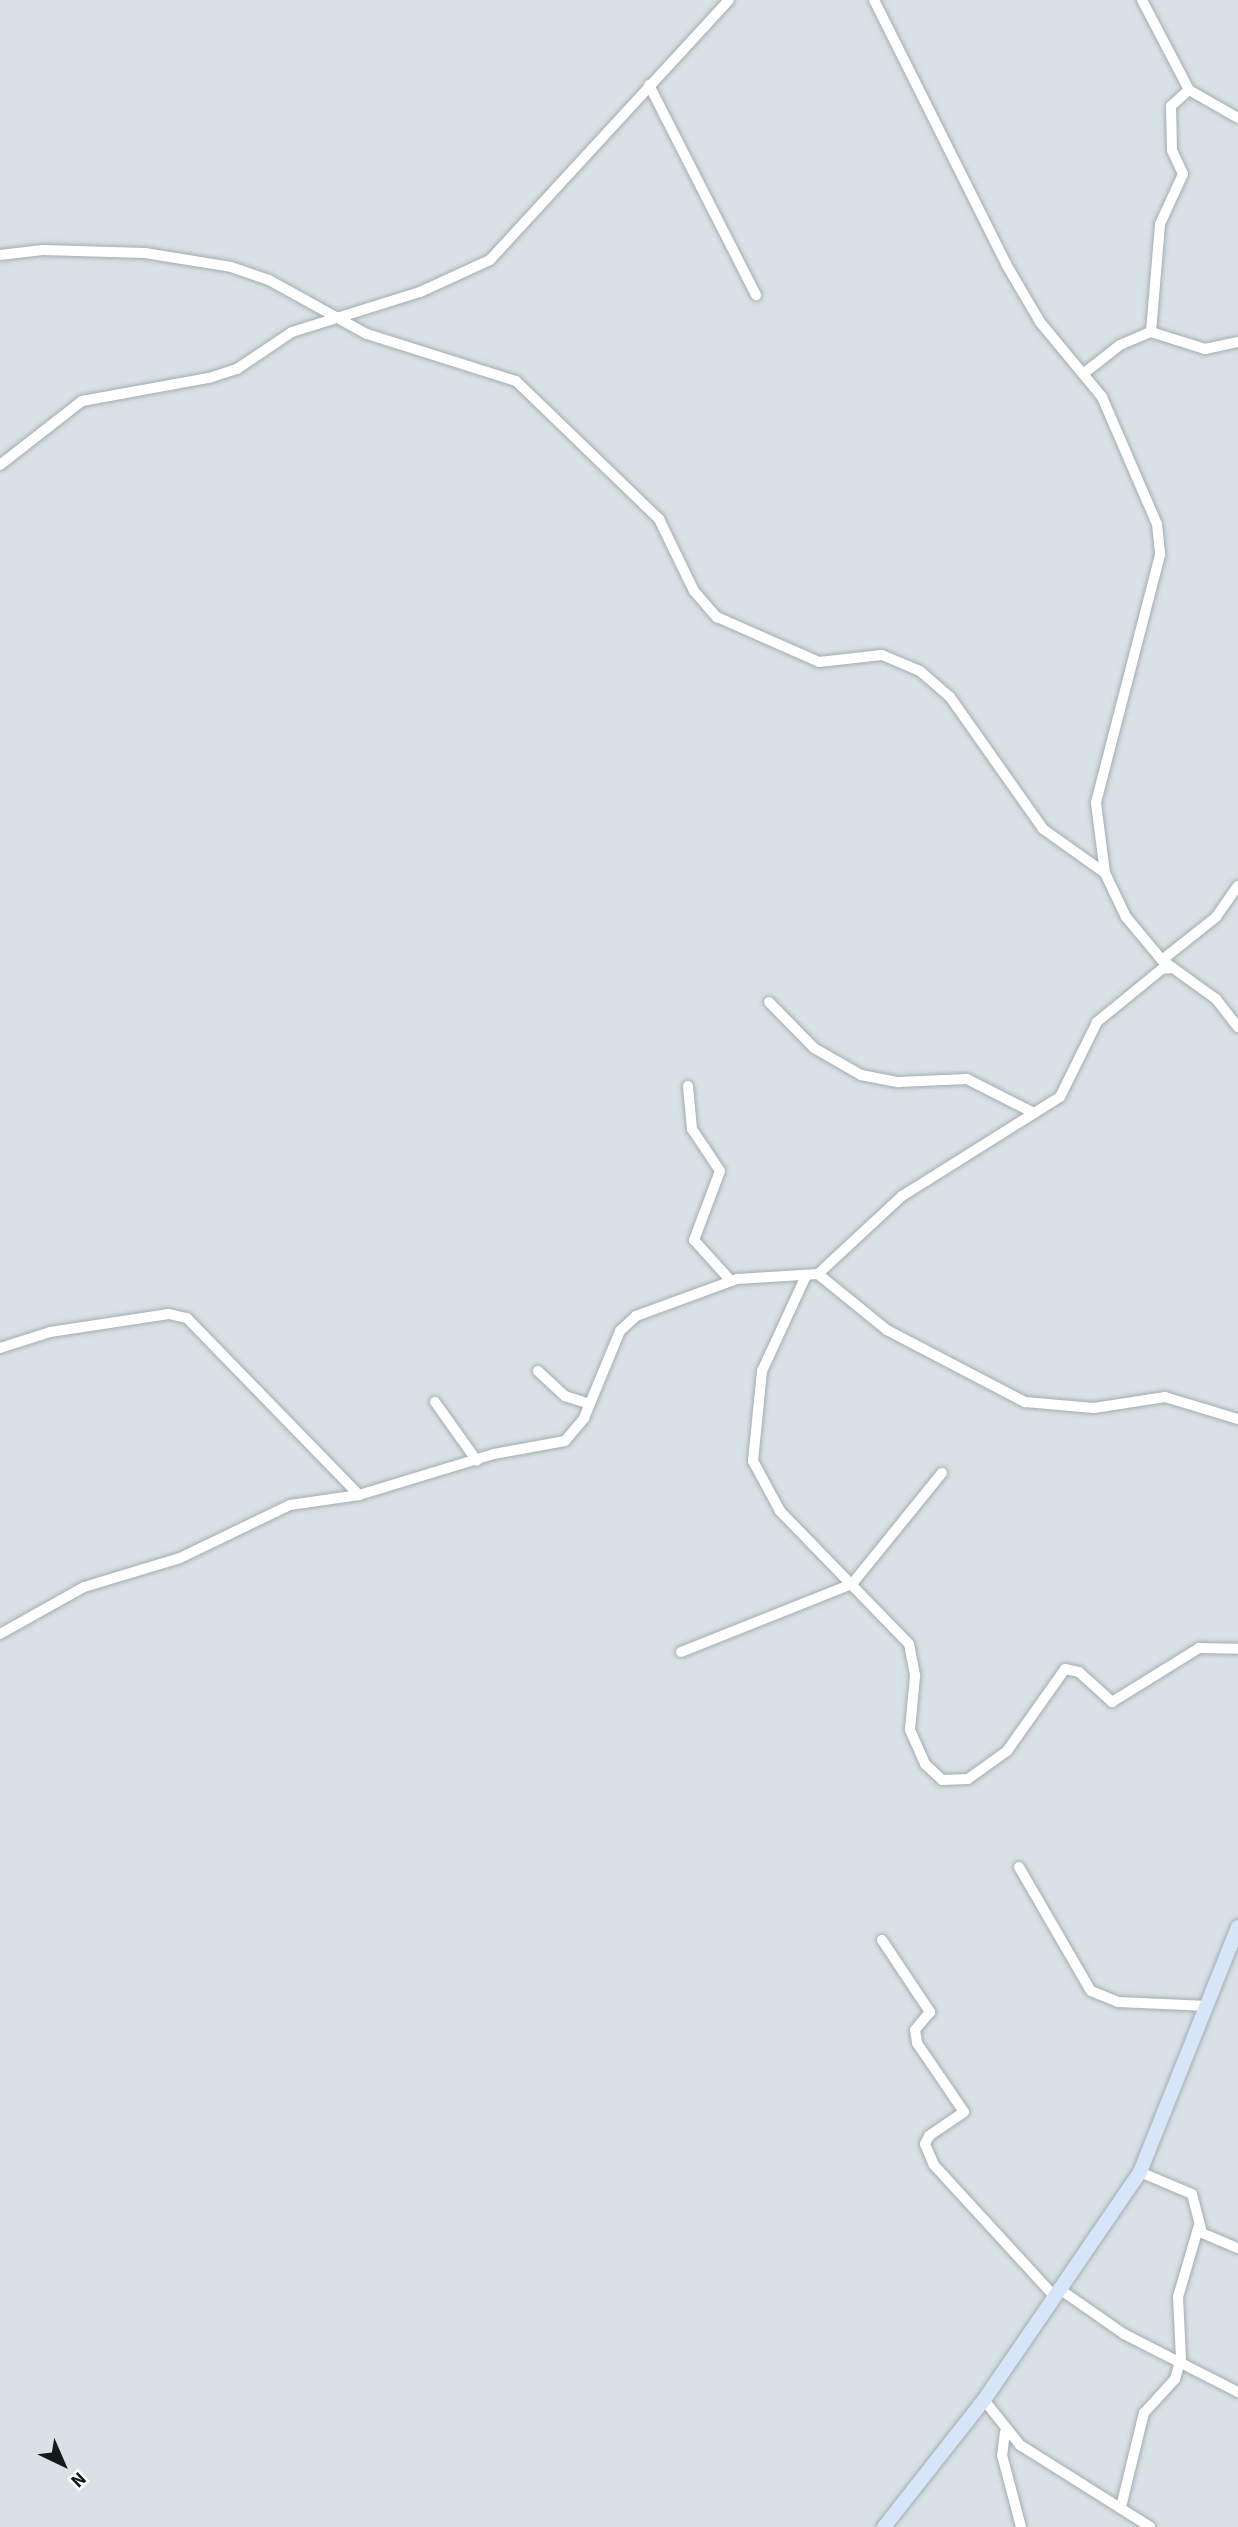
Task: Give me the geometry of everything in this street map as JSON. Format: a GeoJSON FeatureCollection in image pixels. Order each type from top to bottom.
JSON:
{"type":"FeatureCollection","features":[{"type":"Feature","properties":{"kind":"main road"},"geometry":{"type":"LineString","coordinates":[[884,2527],[984,2400],[1140,2172],[1238,1927]]}},
{"type":"Feature","properties":{"kind":"street"},"geometry":{"type":"LineString","coordinates":[[0,465],[82,401],[209,378],[237,369],[292,332],[490,260],[729,0]]}},
{"type":"Feature","properties":{"kind":"street"},"geometry":{"type":"LineString","coordinates":[[874,0],[999,252],[1040,321],[1083,374],[1125,443],[1157,524],[1160,555],[1096,803],[1105,873],[1126,917],[1162,960],[1216,999],[1238,1027]]}},
{"type":"Feature","properties":{"kind":"street"},"geometry":{"type":"LineString","coordinates":[[1142,0],[1189,90],[1238,118]]}},
{"type":"Feature","properties":{"kind":"street"},"geometry":{"type":"LineString","coordinates":[[649,85],[756,296]]}},
{"type":"Feature","properties":{"kind":"street"},"geometry":{"type":"LineString","coordinates":[[1151,332],[1160,224],[1183,174],[1172,150],[1171,106],[1189,90]]}},
{"type":"Feature","properties":{"kind":"street"},"geometry":{"type":"LineString","coordinates":[[0,255],[43,250],[191,257],[269,280],[340,316],[367,334],[472,363],[530,392],[659,519],[687,581],[717,617],[819,662],[882,655],[920,671],[950,697],[1043,830],[1105,873]]}},
{"type":"Feature","properties":{"kind":"street"},"geometry":{"type":"LineString","coordinates":[[1083,374],[1120,345],[1151,332],[1205,349],[1238,342]]}},
{"type":"Feature","properties":{"kind":"street"},"geometry":{"type":"LineString","coordinates":[[1162,960],[1216,917],[1238,886]]}},
{"type":"Feature","properties":{"kind":"street"},"geometry":{"type":"LineString","coordinates":[[0,1634],[84,1587],[180,1558],[272,1512],[359,1495],[477,1461],[565,1441],[590,1404],[611,1348],[636,1316],[731,1281],[805,1278],[817,1274],[902,1196],[1034,1113],[1067,1089],[1097,1022],[1162,969],[1173,968]]}},
{"type":"Feature","properties":{"kind":"street"},"geometry":{"type":"LineString","coordinates":[[769,1002],[814,1048],[861,1075],[898,1082],[967,1079],[1034,1113]]}},
{"type":"Feature","properties":{"kind":"street"},"geometry":{"type":"LineString","coordinates":[[688,1086],[692,1129],[720,1171],[694,1240],[731,1281]]}},
{"type":"Feature","properties":{"kind":"street"},"geometry":{"type":"LineString","coordinates":[[817,1274],[887,1330],[1025,1402],[1094,1408],[1175,1398],[1238,1419]]}},
{"type":"Feature","properties":{"kind":"street"},"geometry":{"type":"LineString","coordinates":[[805,1278],[762,1371],[752,1461],[780,1511],[909,1644],[915,1746],[942,1780],[954,1783],[1007,1751],[1065,1669],[1079,1672],[1112,1702],[1199,1648],[1238,1649]]}},
{"type":"Feature","properties":{"kind":"street"},"geometry":{"type":"LineString","coordinates":[[0,1348],[50,1332],[169,1314],[187,1318],[359,1495]]}},
{"type":"Feature","properties":{"kind":"street"},"geometry":{"type":"LineString","coordinates":[[538,1371],[565,1396],[590,1404]]}},
{"type":"Feature","properties":{"kind":"street"},"geometry":{"type":"LineString","coordinates":[[435,1402],[477,1461]]}},
{"type":"Feature","properties":{"kind":"street"},"geometry":{"type":"LineString","coordinates":[[681,1652],[852,1584],[942,1473]]}},
{"type":"Feature","properties":{"kind":"street"},"geometry":{"type":"LineString","coordinates":[[1019,1867],[1091,1991],[1118,2002],[1208,2006]]}},
{"type":"Feature","properties":{"kind":"street"},"geometry":{"type":"LineString","coordinates":[[882,1940],[930,2012],[915,2030],[917,2043],[964,2112],[929,2136],[925,2144],[934,2165],[1056,2292],[1124,2334],[1181,2358],[1238,2392]]}},
{"type":"Feature","properties":{"kind":"street"},"geometry":{"type":"LineString","coordinates":[[1140,2172],[1192,2194],[1199,2225],[1213,2241],[1238,2248]]}},
{"type":"Feature","properties":{"kind":"street"},"geometry":{"type":"LineString","coordinates":[[1121,2507],[1144,2413],[1175,2379],[1181,2358],[1178,2297],[1199,2225]]}},
{"type":"Feature","properties":{"kind":"street"},"geometry":{"type":"LineString","coordinates":[[984,2400],[1005,2432],[1150,2527]]}},
{"type":"Feature","properties":{"kind":"street"},"geometry":{"type":"LineString","coordinates":[[1005,2432],[1002,2455],[1021,2527]]}}]}
